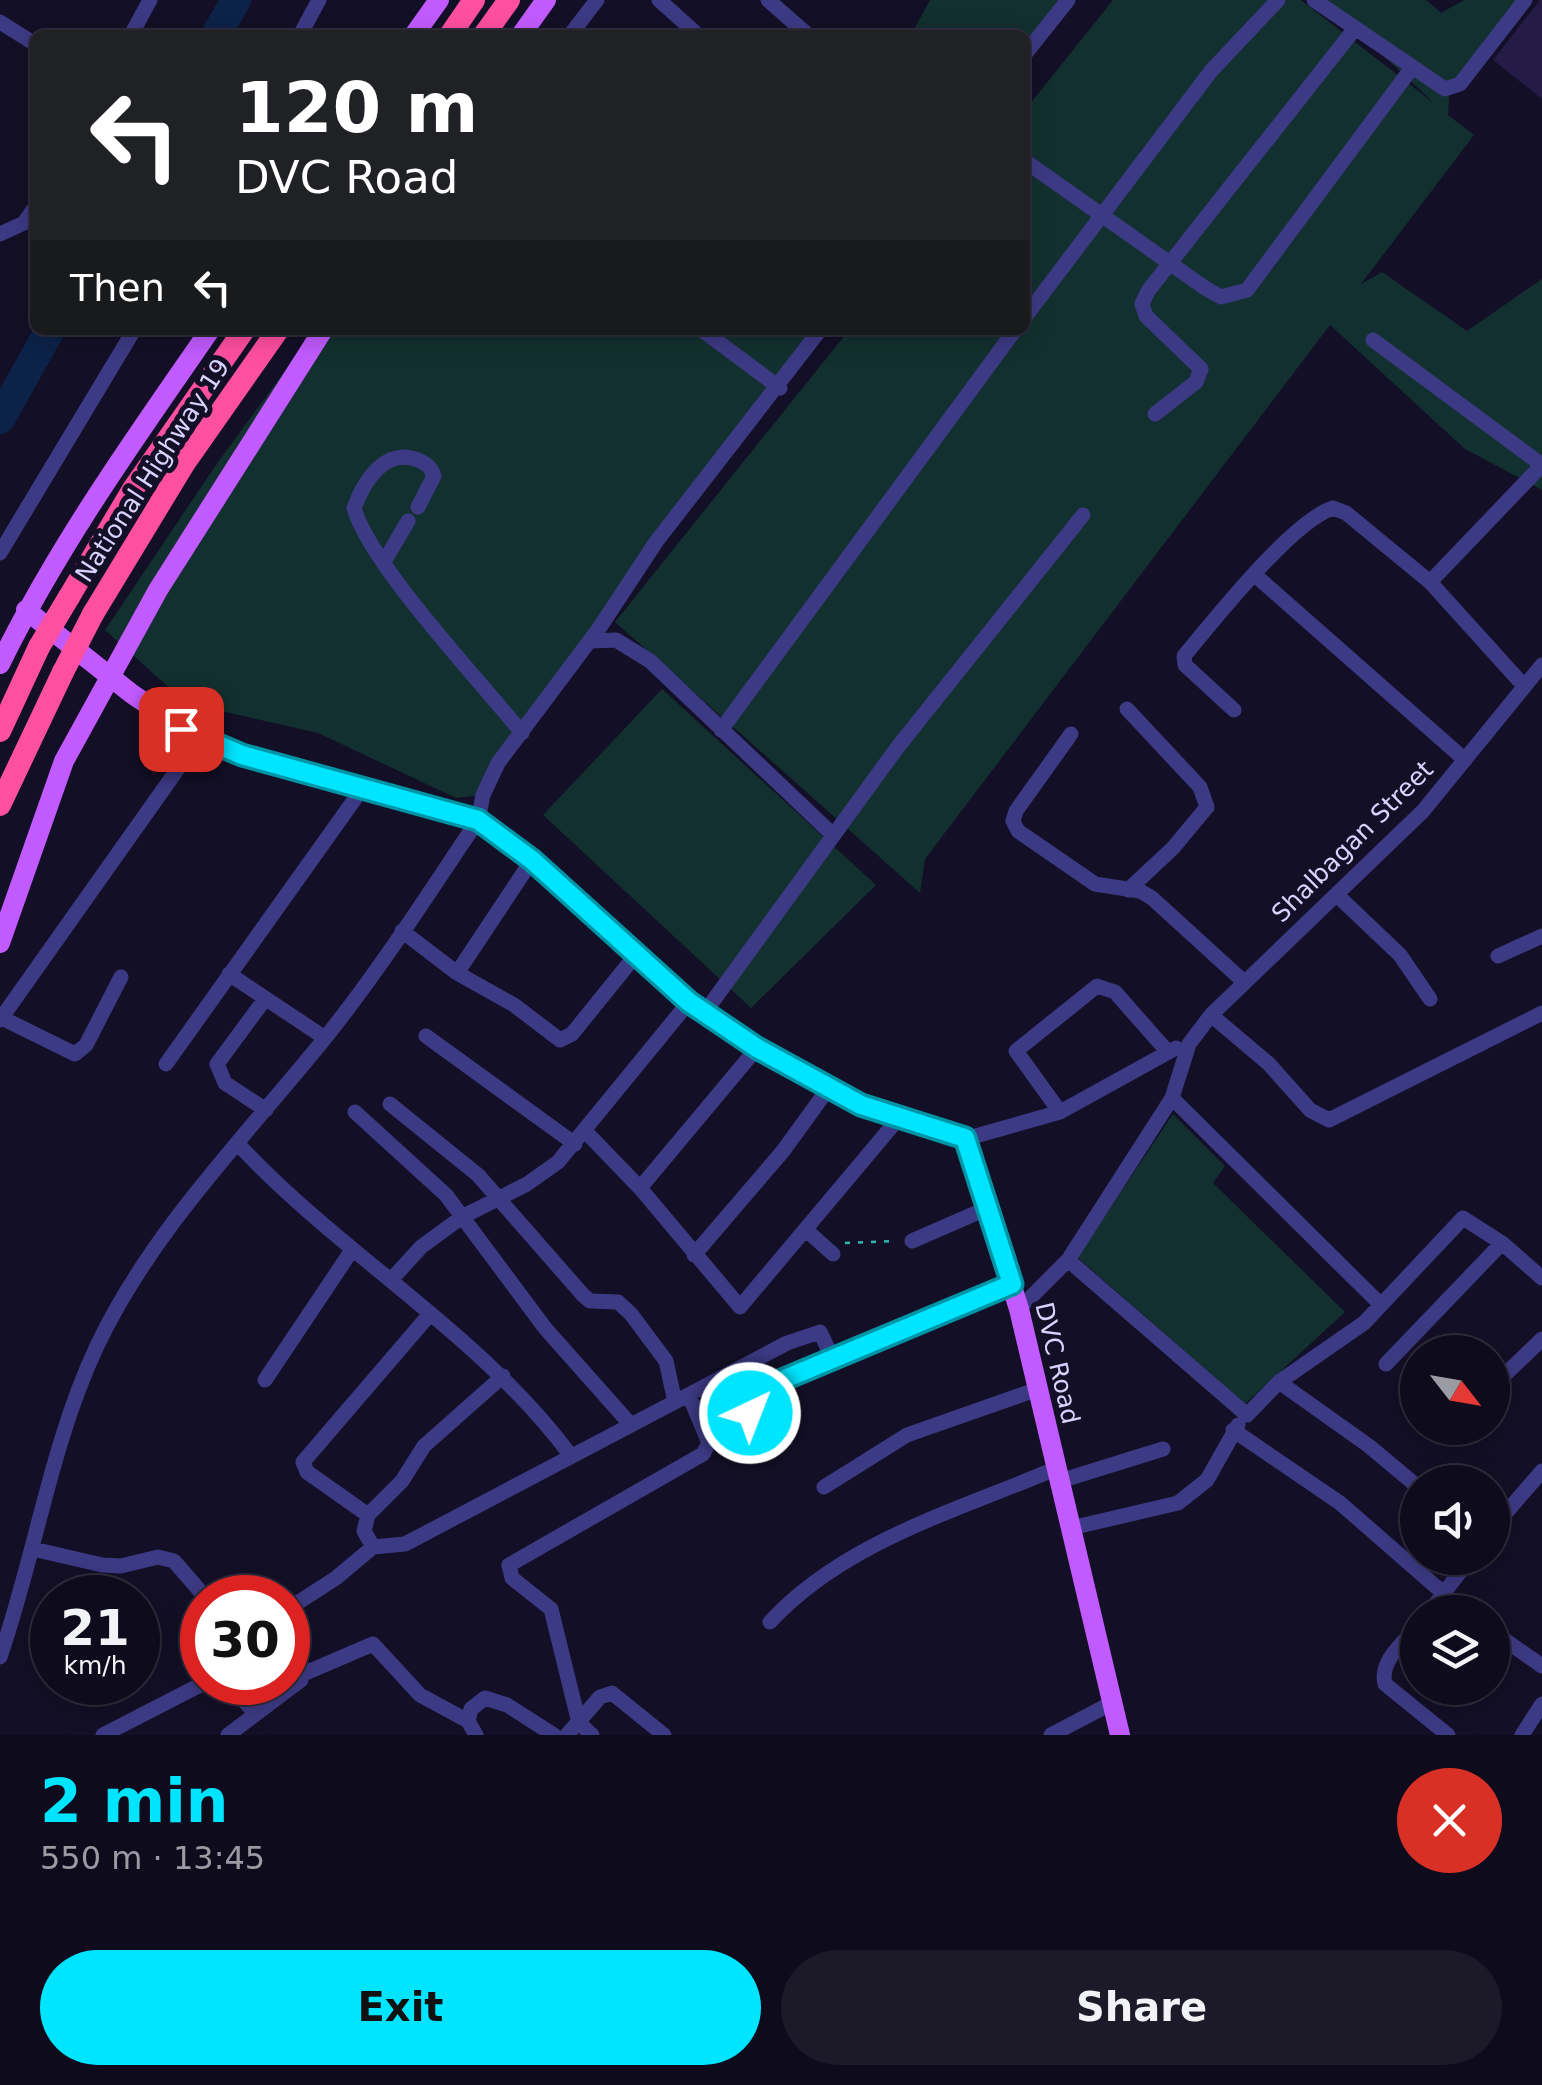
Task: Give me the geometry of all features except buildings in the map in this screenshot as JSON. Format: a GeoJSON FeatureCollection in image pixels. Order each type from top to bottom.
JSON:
{"type":"FeatureCollection","features":[{"type":"Feature","properties":{"kind":"highway"},"geometry":{"type":"LineString","coordinates":[[453,30],[474,0]]}},
{"type":"Feature","properties":{"kind":"highway"},"geometry":{"type":"LineString","coordinates":[[488,30],[509,0]]}},
{"type":"Feature","properties":{"kind":"highway"},"geometry":{"type":"LineString","coordinates":[[0,731],[40,647],[132,489],[240,335]]}},
{"type":"Feature","properties":{"kind":"highway","name":"National Highway 19"},"geometry":{"type":"LineString","coordinates":[[0,805],[93,614],[184,464],[274,335]]}},
{"type":"Feature","properties":{"kind":"main road"},"geometry":{"type":"LineString","coordinates":[[418,30],[439,0]]}},
{"type":"Feature","properties":{"kind":"main road"},"geometry":{"type":"LineString","coordinates":[[525,30],[546,0]]}},
{"type":"Feature","properties":{"kind":"main road"},"geometry":{"type":"LineString","coordinates":[[0,664],[26,610],[207,335]]}},
{"type":"Feature","properties":{"kind":"main road"},"geometry":{"type":"LineString","coordinates":[[0,943],[64,761],[168,574],[320,335]]}},
{"type":"Feature","properties":{"kind":"main road"},"geometry":{"type":"LineString","coordinates":[[26,610],[198,739],[478,820],[532,860],[634,956],[697,1007],[757,1048],[828,1089],[898,1119],[965,1138]]}},
{"type":"Feature","properties":{"kind":"main road","name":"DVC Road"},"geometry":{"type":"LineString","coordinates":[[965,1138],[1020,1309],[1120,1735]]}},
{"type":"Feature","properties":{"kind":"street"},"geometry":{"type":"LineString","coordinates":[[134,30],[150,0]]}},
{"type":"Feature","properties":{"kind":"street"},"geometry":{"type":"LineString","coordinates":[[303,30],[319,0]]}},
{"type":"Feature","properties":{"kind":"street"},"geometry":{"type":"LineString","coordinates":[[574,30],[597,0]]}},
{"type":"Feature","properties":{"kind":"street"},"geometry":{"type":"LineString","coordinates":[[660,0],[693,30]]}},
{"type":"Feature","properties":{"kind":"street"},"geometry":{"type":"LineString","coordinates":[[768,0],[802,30]]}},
{"type":"Feature","properties":{"kind":"street"},"geometry":{"type":"LineString","coordinates":[[1030,48],[1068,0]]}},
{"type":"Feature","properties":{"kind":"street"},"geometry":{"type":"LineString","coordinates":[[1030,310],[1211,72],[1278,0]]}},
{"type":"Feature","properties":{"kind":"street"},"geometry":{"type":"LineString","coordinates":[[1314,0],[1410,69],[1437,86],[1452,89],[1525,0]]}},
{"type":"Feature","properties":{"kind":"street"},"geometry":{"type":"LineString","coordinates":[[0,22],[30,41]]}},
{"type":"Feature","properties":{"kind":"street"},"geometry":{"type":"LineString","coordinates":[[1155,414],[1196,382],[1201,369],[1146,316],[1142,304],[1169,264],[1354,31]]}},
{"type":"Feature","properties":{"kind":"street"},"geometry":{"type":"LineString","coordinates":[[1030,165],[1221,297],[1247,290],[1410,69]]}},
{"type":"Feature","properties":{"kind":"street"},"geometry":{"type":"LineString","coordinates":[[0,234],[24,223],[30,214]]}},
{"type":"Feature","properties":{"kind":"street"},"geometry":{"type":"LineString","coordinates":[[0,552],[131,335]]}},
{"type":"Feature","properties":{"kind":"street"},"geometry":{"type":"LineString","coordinates":[[709,335],[780,388]]}},
{"type":"Feature","properties":{"kind":"street"},"geometry":{"type":"LineString","coordinates":[[0,1657],[96,1348],[142,1268],[325,1038],[478,820],[483,795],[498,764],[590,640],[656,542],[780,388],[814,335]]}},
{"type":"Feature","properties":{"kind":"street"},"geometry":{"type":"LineString","coordinates":[[720,730],[1011,335]]}},
{"type":"Feature","properties":{"kind":"street"},"geometry":{"type":"LineString","coordinates":[[1373,340],[1542,465],[1430,582]]}},
{"type":"Feature","properties":{"kind":"street"},"geometry":{"type":"LineString","coordinates":[[418,507],[434,476],[425,463],[413,458],[388,460],[360,492],[354,508],[360,528],[384,562],[522,733]]}},
{"type":"Feature","properties":{"kind":"street"},"geometry":{"type":"LineString","coordinates":[[1234,710],[1182,660],[1255,575],[1308,524],[1334,508],[1346,513],[1430,582],[1524,686]]}},
{"type":"Feature","properties":{"kind":"street"},"geometry":{"type":"LineString","coordinates":[[391,1280],[421,1247],[462,1217],[527,1184],[581,1138],[697,1007],[1083,514]]}},
{"type":"Feature","properties":{"kind":"street"},"geometry":{"type":"LineString","coordinates":[[384,562],[408,521]]}},
{"type":"Feature","properties":{"kind":"street"},"geometry":{"type":"LineString","coordinates":[[1255,575],[1465,760]]}},
{"type":"Feature","properties":{"kind":"street"},"geometry":{"type":"LineString","coordinates":[[590,640],[616,640],[632,648],[832,834]]}},
{"type":"Feature","properties":{"kind":"street","name":"Shalbagan Street"},"geometry":{"type":"LineString","coordinates":[[1189,1044],[1243,981],[1339,896],[1465,760],[1542,665]]}},
{"type":"Feature","properties":{"kind":"street"},"geometry":{"type":"LineString","coordinates":[[1127,709],[1200,787],[1206,807],[1173,848],[1128,890]]}},
{"type":"Feature","properties":{"kind":"street"},"geometry":{"type":"LineString","coordinates":[[1072,734],[1014,822],[1018,830],[1076,873],[1112,890],[1128,890],[1152,898],[1243,981]]}},
{"type":"Feature","properties":{"kind":"street"},"geometry":{"type":"LineString","coordinates":[[121,977],[86,1045],[75,1054],[1,1019],[198,739]]}},
{"type":"Feature","properties":{"kind":"street"},"geometry":{"type":"LineString","coordinates":[[166,1064],[362,789]]}},
{"type":"Feature","properties":{"kind":"street"},"geometry":{"type":"LineString","coordinates":[[457,973],[532,860]]}},
{"type":"Feature","properties":{"kind":"street"},"geometry":{"type":"LineString","coordinates":[[1339,896],[1400,955],[1430,998]]}},
{"type":"Feature","properties":{"kind":"street"},"geometry":{"type":"LineString","coordinates":[[402,930],[457,973],[514,1005],[560,1040],[572,1034],[634,956]]}},
{"type":"Feature","properties":{"kind":"street"},"geometry":{"type":"LineString","coordinates":[[1498,956],[1542,936]]}},
{"type":"Feature","properties":{"kind":"street"},"geometry":{"type":"LineString","coordinates":[[228,974],[325,1038]]}},
{"type":"Feature","properties":{"kind":"street"},"geometry":{"type":"LineString","coordinates":[[1060,1112],[1016,1051],[1097,986],[1115,992],[1167,1051]]}},
{"type":"Feature","properties":{"kind":"street"},"geometry":{"type":"LineString","coordinates":[[265,998],[217,1064],[225,1083],[266,1110]]}},
{"type":"Feature","properties":{"kind":"street"},"geometry":{"type":"LineString","coordinates":[[1211,1016],[1269,1064],[1310,1110],[1329,1120],[1542,1013]]}},
{"type":"Feature","properties":{"kind":"street"},"geometry":{"type":"LineString","coordinates":[[426,1036],[581,1138],[640,1188],[740,1308],[898,1119]]}},
{"type":"Feature","properties":{"kind":"street"},"geometry":{"type":"LineString","coordinates":[[965,1138],[1060,1112],[1167,1051],[1189,1044]]}},
{"type":"Feature","properties":{"kind":"street"},"geometry":{"type":"LineString","coordinates":[[1020,1309],[1068,1260],[1172,1098],[1189,1044]]}},
{"type":"Feature","properties":{"kind":"street"},"geometry":{"type":"LineString","coordinates":[[640,1188],[757,1048]]}},
{"type":"Feature","properties":{"kind":"street"},"geometry":{"type":"LineString","coordinates":[[694,1256],[783,1151],[828,1089]]}},
{"type":"Feature","properties":{"kind":"street"},"geometry":{"type":"LineString","coordinates":[[1172,1098],[1380,1303]]}},
{"type":"Feature","properties":{"kind":"street"},"geometry":{"type":"LineString","coordinates":[[390,1104],[453,1151],[500,1198],[582,1295],[599,1303],[618,1302],[631,1314],[666,1360],[708,1443],[698,1459],[509,1564],[512,1578],[551,1610],[573,1729]]}},
{"type":"Feature","properties":{"kind":"street"},"geometry":{"type":"LineString","coordinates":[[354,1112],[422,1170],[545,1328],[631,1424]]}},
{"type":"Feature","properties":{"kind":"street"},"geometry":{"type":"LineString","coordinates":[[237,1144],[274,1184],[503,1376],[571,1456]]}},
{"type":"Feature","properties":{"kind":"street"},"geometry":{"type":"LineString","coordinates":[[912,1241],[990,1207]]}},
{"type":"Feature","properties":{"kind":"street"},"geometry":{"type":"LineString","coordinates":[[1070,1528],[1178,1503],[1194,1494],[1207,1480],[1233,1430],[1278,1382],[1364,1322],[1463,1218],[1502,1243],[1542,1278]]}},
{"type":"Feature","properties":{"kind":"street"},"geometry":{"type":"LineString","coordinates":[[806,1230],[833,1254]]}},
{"type":"Feature","properties":{"kind":"street"},"geometry":{"type":"LineString","coordinates":[[1386,1364],[1502,1243]]}},
{"type":"Feature","properties":{"kind":"street"},"geometry":{"type":"LineString","coordinates":[[266,1380],[352,1250]]}},
{"type":"Feature","properties":{"kind":"street"},"geometry":{"type":"LineString","coordinates":[[1068,1260],[1247,1415]]}},
{"type":"Feature","properties":{"kind":"street"},"geometry":{"type":"LineString","coordinates":[[766,1446],[750,1413],[754,1394],[1012,1284]]}},
{"type":"Feature","properties":{"kind":"street"},"geometry":{"type":"LineString","coordinates":[[368,1515],[307,1472],[303,1462],[430,1314]]}},
{"type":"Feature","properties":{"kind":"street"},"geometry":{"type":"LineString","coordinates":[[310,1595],[373,1546],[405,1544],[815,1331],[824,1335],[833,1358]]}},
{"type":"Feature","properties":{"kind":"street"},"geometry":{"type":"LineString","coordinates":[[1510,1370],[1542,1339]]}},
{"type":"Feature","properties":{"kind":"street"},"geometry":{"type":"LineString","coordinates":[[373,1546],[364,1531],[368,1515],[402,1480],[424,1446],[503,1376]]}},
{"type":"Feature","properties":{"kind":"street"},"geometry":{"type":"LineString","coordinates":[[1278,1382],[1400,1472]]}},
{"type":"Feature","properties":{"kind":"street"},"geometry":{"type":"LineString","coordinates":[[824,1488],[907,1436],[1038,1388]]}},
{"type":"Feature","properties":{"kind":"street"},"geometry":{"type":"LineString","coordinates":[[1233,1430],[1340,1503],[1441,1595]]}},
{"type":"Feature","properties":{"kind":"street"},"geometry":{"type":"LineString","coordinates":[[770,1622],[799,1591],[865,1549],[1058,1475],[1163,1449]]}},
{"type":"Feature","properties":{"kind":"street"},"geometry":{"type":"LineString","coordinates":[[1510,1507],[1542,1471]]}},
{"type":"Feature","properties":{"kind":"street"},"geometry":{"type":"LineString","coordinates":[[33,1549],[102,1565],[121,1566],[158,1557],[174,1561],[186,1575]]}},
{"type":"Feature","properties":{"kind":"street"},"geometry":{"type":"LineString","coordinates":[[310,1671],[373,1644],[420,1695],[472,1728]]}},
{"type":"Feature","properties":{"kind":"street"},"geometry":{"type":"LineString","coordinates":[[1510,1644],[1542,1666]]}},
{"type":"Feature","properties":{"kind":"street"},"geometry":{"type":"LineString","coordinates":[[1400,1650],[1382,1674],[1400,1698]]}},
{"type":"Feature","properties":{"kind":"street"},"geometry":{"type":"LineString","coordinates":[[573,1729],[600,1698],[612,1693],[664,1735]]}},
{"type":"Feature","properties":{"kind":"street"},"geometry":{"type":"LineString","coordinates":[[103,1735],[180,1695]]}},
{"type":"Feature","properties":{"kind":"street"},"geometry":{"type":"LineString","coordinates":[[472,1728],[471,1709],[485,1698],[506,1705],[554,1735]]}},
{"type":"Feature","properties":{"kind":"street"},"geometry":{"type":"LineString","coordinates":[[1051,1735],[1112,1703]]}},
{"type":"Feature","properties":{"kind":"street"},"geometry":{"type":"LineString","coordinates":[[1522,1735],[1542,1704]]}},
{"type":"Feature","properties":{"kind":"street"},"geometry":{"type":"LineString","coordinates":[[247,1705],[254,1713]]}},
{"type":"Feature","properties":{"kind":"street"},"geometry":{"type":"LineString","coordinates":[[228,1735],[264,1705]]}},
{"type":"Feature","properties":{"kind":"street"},"geometry":{"type":"LineString","coordinates":[[1410,1705],[1448,1735]]}},
{"type":"Feature","properties":{"kind":"street"},"geometry":{"type":"LineString","coordinates":[[573,1729],[592,1735]]}},
{"type":"Feature","properties":{"kind":"path"},"geometry":{"type":"LineString","coordinates":[[833,1254],[845,1243],[912,1241]]}},
{"type":"Feature","properties":{"kind":"green space"},"geometry":{"type":"Polygon","coordinates":[[[930,0],[1076,0],[1030,58],[1030,30],[914,30],[930,0]]]}},
{"type":"Feature","properties":{"kind":"green space"},"geometry":{"type":"Polygon","coordinates":[[[1113,0],[1301,0],[1435,104],[1324,0],[1426,0],[1441,13],[1464,0],[1529,0],[1450,86],[1448,115],[1474,135],[1361,284],[1382,272],[1467,331],[1542,279],[1542,490],[1465,449],[1330,325],[925,859],[920,893],[615,622],[845,335],[1030,335],[1030,104],[1113,0]]]}},
{"type":"Feature","properties":{"kind":"green space"},"geometry":{"type":"Polygon","coordinates":[[[311,335],[812,335],[483,795],[456,798],[318,733],[186,703],[105,630],[218,462],[311,335]]]}},
{"type":"Feature","properties":{"kind":"green space"},"geometry":{"type":"Polygon","coordinates":[[[662,689],[876,885],[751,1008],[543,815],[662,689]]]}},
{"type":"Feature","properties":{"kind":"green space"},"geometry":{"type":"Polygon","coordinates":[[[1173,1114],[1225,1166],[1213,1183],[1345,1312],[1245,1404],[1077,1257],[1173,1114]]]}},
{"type":"Feature","properties":{"kind":"waterway"},"geometry":{"type":"LineString","coordinates":[[219,30],[236,0]]}},
{"type":"Feature","properties":{"kind":"waterway"},"geometry":{"type":"LineString","coordinates":[[0,419],[47,335]]}},
{"type":"Feature","properties":{"kind":"route"},"geometry":{"type":"LineString","coordinates":[[181,729],[198,739],[293,771],[478,820],[532,860],[689,1002],[757,1048],[861,1105],[965,1138],[1012,1284],[763,1388],[749,1403],[750,1413]]}}]}
